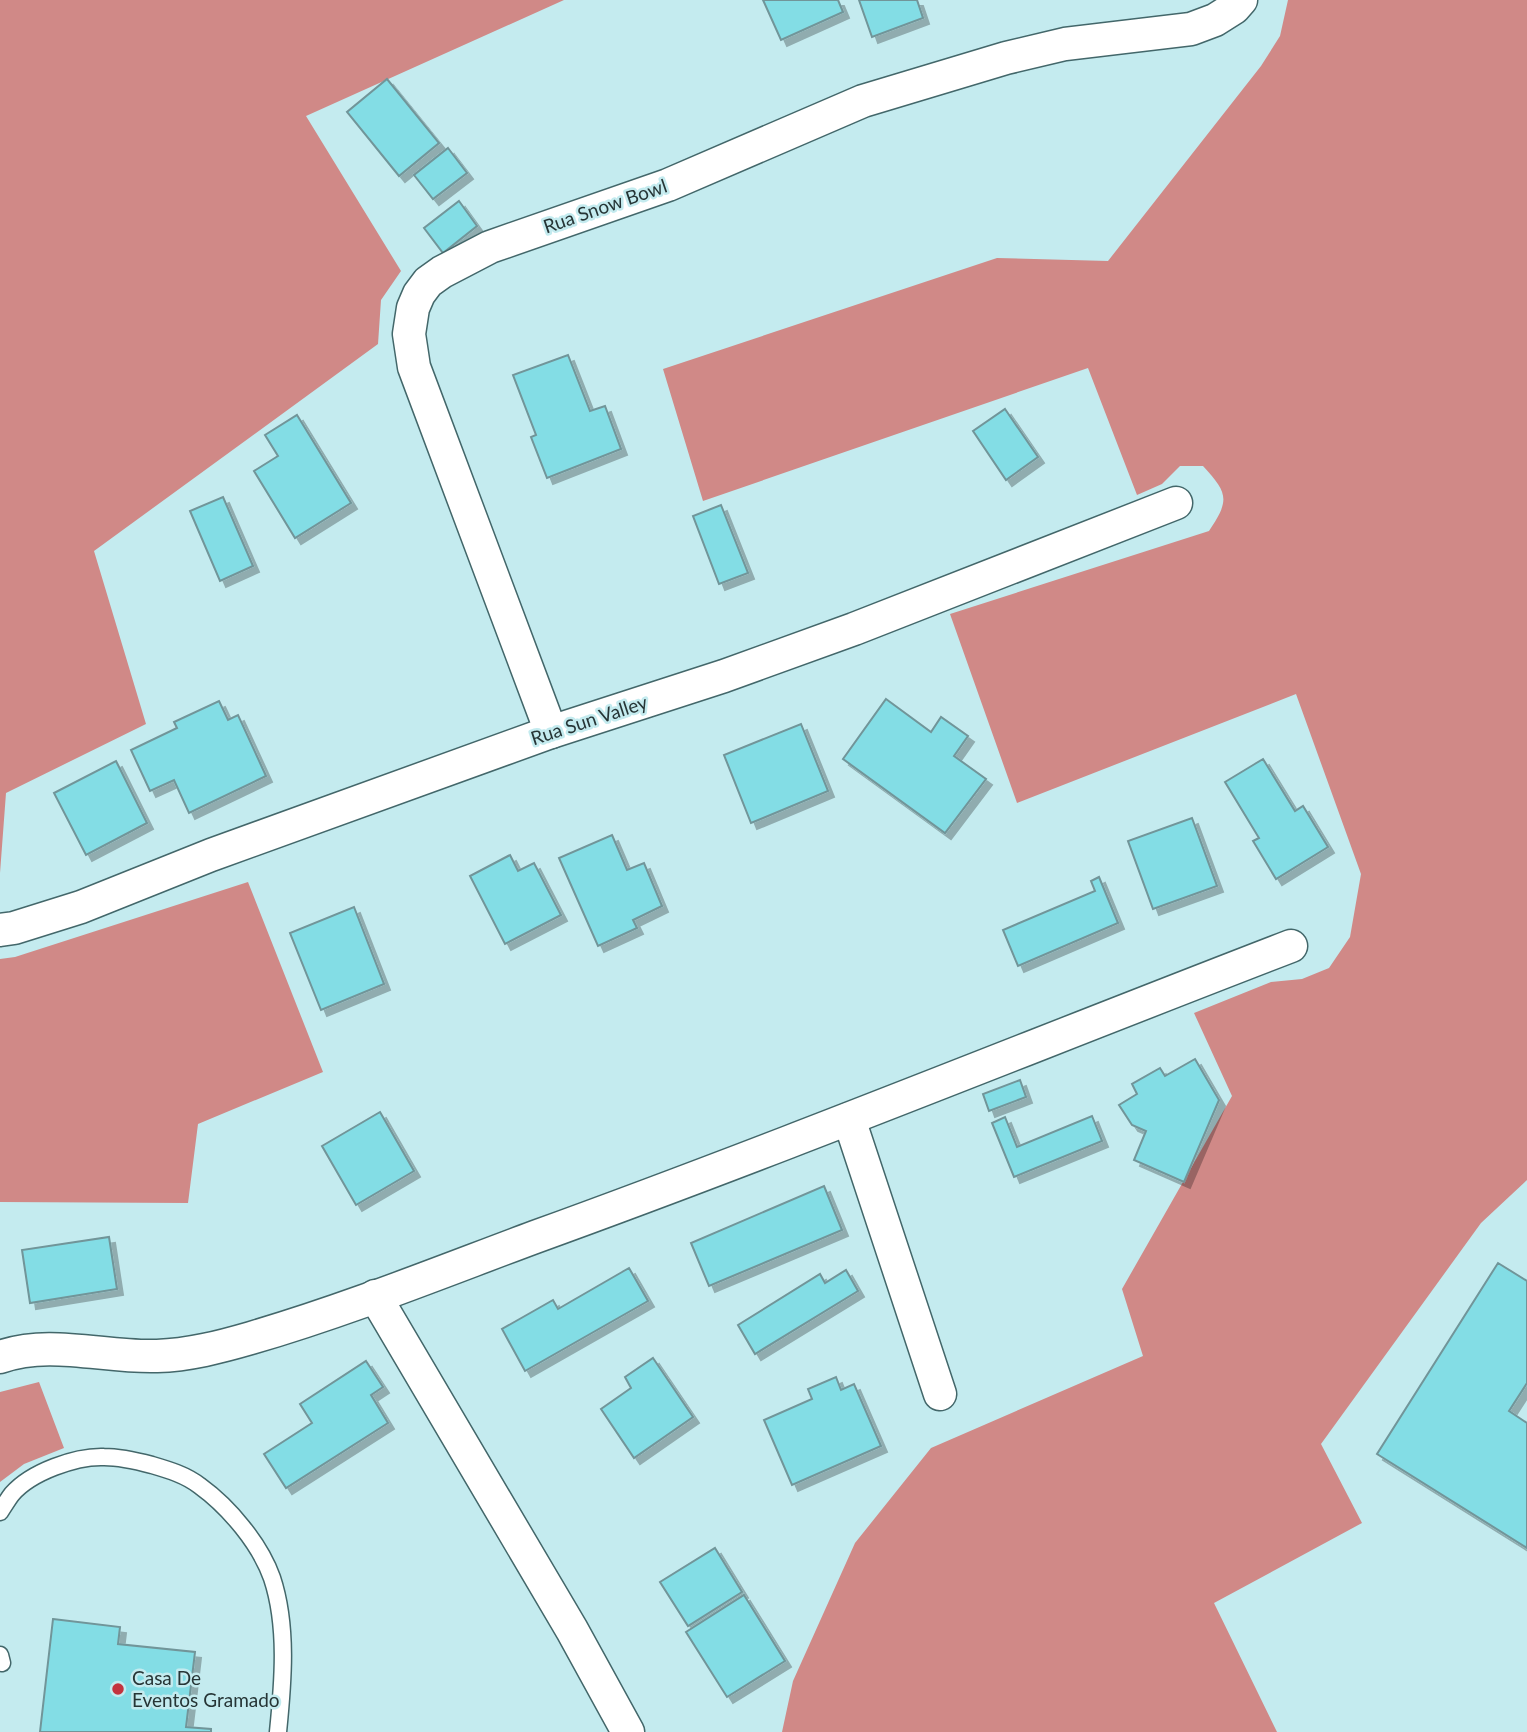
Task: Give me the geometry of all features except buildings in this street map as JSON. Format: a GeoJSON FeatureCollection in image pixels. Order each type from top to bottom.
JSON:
{"type":"FeatureCollection","features":[{"type":"Feature","properties":{"kind":"street","name":"Rua Snow Bowl"},"geometry":{"type":"LineString","coordinates":[[551,732],[414,367],[409,334],[413,307],[428,282],[490,247],[668,185],[863,101],[1006,58],[1065,44],[1191,29],[1214,20],[1234,8],[1241,0]]}},
{"type":"Feature","properties":{"kind":"street","name":"Rua Sun Valley"},"geometry":{"type":"LineString","coordinates":[[0,930],[81,907],[211,855],[551,732],[724,676],[854,629],[1176,503]]}},
{"type":"Feature","properties":{"kind":"street"},"geometry":{"type":"LineString","coordinates":[[0,1357],[12,1353],[55,1349],[103,1355],[194,1353],[253,1338],[697,1179],[1032,1045],[1291,946]]}},
{"type":"Feature","properties":{"kind":"street"},"geometry":{"type":"LineString","coordinates":[[849,1119],[940,1394]]}},
{"type":"Feature","properties":{"kind":"street"},"geometry":{"type":"LineString","coordinates":[[375,1296],[572,1630],[628,1732]]}},
{"type":"Feature","properties":{"kind":"lane"},"geometry":{"type":"LineString","coordinates":[[0,1512],[14,1492],[38,1476],[73,1460],[105,1457],[140,1462],[173,1471],[200,1486],[234,1518],[254,1544],[272,1577],[281,1621],[282,1692],[278,1732]]}},
{"type":"Feature","properties":{"kind":"shaded area"},"geometry":{"type":"Polygon","coordinates":[[[0,0],[564,0],[306,116],[401,271],[381,300],[378,344],[94,551],[146,724],[6,793],[0,873],[0,0]]]}},
{"type":"Feature","properties":{"kind":"shaded area"},"geometry":{"type":"Polygon","coordinates":[[[1288,0],[1527,0],[1527,1180],[1481,1223],[1321,1444],[1362,1523],[1214,1603],[1277,1732],[782,1732],[793,1681],[855,1543],[931,1448],[1143,1356],[1122,1289],[1232,1096],[1194,1013],[1271,982],[1302,979],[1329,968],[1350,937],[1361,874],[1296,694],[1017,803],[950,614],[1209,531],[1223,504],[1221,490],[1203,466],[1180,466],[1162,484],[1137,495],[1088,368],[703,501],[663,369],[997,258],[1108,261],[1261,66],[1280,36],[1288,0]]]}},
{"type":"Feature","properties":{"kind":"shaded area"},"geometry":{"type":"Polygon","coordinates":[[[248,882],[323,1072],[198,1124],[188,1203],[0,1202],[0,959],[15,957],[248,882]]]}},
{"type":"Feature","properties":{"kind":"shaded area"},"geometry":{"type":"Polygon","coordinates":[[[39,1382],[64,1448],[24,1464],[0,1482],[0,1392],[39,1382]]]}},
{"type":"Feature","properties":{"kind":"place","name":"Casa De Eventos Gramado"},"geometry":{"type":"Point","coordinates":[118,1689]}}]}
